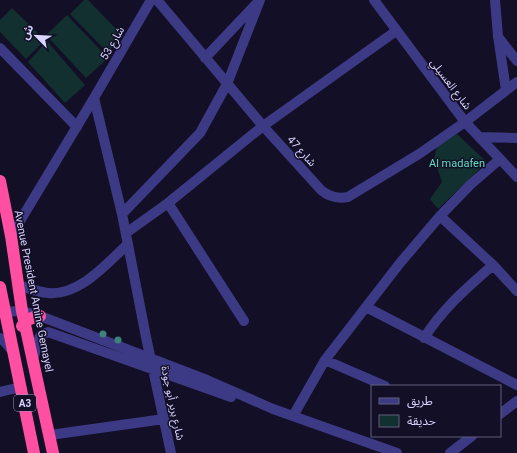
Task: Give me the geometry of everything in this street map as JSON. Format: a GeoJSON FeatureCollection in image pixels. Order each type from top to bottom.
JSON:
{"type":"FeatureCollection","features":[{"type":"Feature","properties":{"kind":"highway","name":"Avenue President Amine Gemayel"},"geometry":{"type":"LineString","coordinates":[[0,181],[11,236],[24,316],[54,453]]}},
{"type":"Feature","properties":{"kind":"highway","name":"A3"},"geometry":{"type":"LineString","coordinates":[[0,287],[3,313],[15,354],[34,453]]}},
{"type":"Feature","properties":{"kind":"highway"},"geometry":{"type":"LineString","coordinates":[[15,354],[17,336],[24,316],[40,316]]}},
{"type":"Feature","properties":{"kind":"street","name":"شارع 53"},"geometry":{"type":"LineString","coordinates":[[11,236],[151,0]]}},
{"type":"Feature","properties":{"kind":"street","name":"شارع 47"},"geometry":{"type":"LineString","coordinates":[[157,0],[263,126],[321,190],[328,195],[340,198],[348,197],[419,154],[465,122],[517,82]]}},
{"type":"Feature","properties":{"kind":"street"},"geometry":{"type":"LineString","coordinates":[[205,58],[260,0]]}},
{"type":"Feature","properties":{"kind":"street"},"geometry":{"type":"LineString","coordinates":[[122,214],[194,140],[204,127],[227,84],[260,0]]}},
{"type":"Feature","properties":{"kind":"street","name":"شارع العسيلي"},"geometry":{"type":"LineString","coordinates":[[374,0],[465,122],[517,176]]}},
{"type":"Feature","properties":{"kind":"street"},"geometry":{"type":"LineString","coordinates":[[495,0],[498,36],[506,90]]}},
{"type":"Feature","properties":{"kind":"street"},"geometry":{"type":"LineString","coordinates":[[126,233],[168,203],[263,126],[396,31]]}},
{"type":"Feature","properties":{"kind":"street"},"geometry":{"type":"LineString","coordinates":[[498,36],[517,61]]}},
{"type":"Feature","properties":{"kind":"street"},"geometry":{"type":"LineString","coordinates":[[0,48],[77,127]]}},
{"type":"Feature","properties":{"kind":"street","name":"شارع بربر أبو جودة"},"geometry":{"type":"LineString","coordinates":[[94,98],[122,214],[171,453]]}},
{"type":"Feature","properties":{"kind":"street"},"geometry":{"type":"LineString","coordinates":[[479,137],[517,138]]}},
{"type":"Feature","properties":{"kind":"street"},"geometry":{"type":"LineString","coordinates":[[293,416],[325,360],[366,307],[440,216],[470,185],[500,159]]}},
{"type":"Feature","properties":{"kind":"street"},"geometry":{"type":"LineString","coordinates":[[168,203],[244,321]]}},
{"type":"Feature","properties":{"kind":"street"},"geometry":{"type":"LineString","coordinates":[[440,216],[493,265],[517,291]]}},
{"type":"Feature","properties":{"kind":"street"},"geometry":{"type":"LineString","coordinates":[[18,285],[47,293],[66,291],[91,277],[128,244]]}},
{"type":"Feature","properties":{"kind":"street"},"geometry":{"type":"LineString","coordinates":[[424,338],[450,303],[493,265]]}},
{"type":"Feature","properties":{"kind":"street"},"geometry":{"type":"LineString","coordinates":[[366,307],[517,385]]}},
{"type":"Feature","properties":{"kind":"street"},"geometry":{"type":"LineString","coordinates":[[3,313],[24,316]]}},
{"type":"Feature","properties":{"kind":"street"},"geometry":{"type":"LineString","coordinates":[[40,316],[131,352],[152,364]]}},
{"type":"Feature","properties":{"kind":"street"},"geometry":{"type":"LineString","coordinates":[[33,360],[41,335],[44,332],[51,333],[228,389],[272,409],[397,453]]}},
{"type":"Feature","properties":{"kind":"street"},"geometry":{"type":"LineString","coordinates":[[131,352],[139,348],[145,341],[146,336]]}},
{"type":"Feature","properties":{"kind":"street"},"geometry":{"type":"LineString","coordinates":[[0,338],[15,354]]}},
{"type":"Feature","properties":{"kind":"street"},"geometry":{"type":"LineString","coordinates":[[325,360],[383,385]]}},
{"type":"Feature","properties":{"kind":"street"},"geometry":{"type":"LineString","coordinates":[[0,392],[21,387]]}},
{"type":"Feature","properties":{"kind":"street"},"geometry":{"type":"LineString","coordinates":[[501,413],[517,401]]}},
{"type":"Feature","properties":{"kind":"street"},"geometry":{"type":"LineString","coordinates":[[50,435],[164,419]]}},
{"type":"Feature","properties":{"kind":"street"},"geometry":{"type":"LineString","coordinates":[[450,453],[471,437]]}},
{"type":"Feature","properties":{"kind":"green space"},"geometry":{"type":"Polygon","coordinates":[[[84,0],[88,0],[123,36],[108,53],[70,14],[84,0]]]}},
{"type":"Feature","properties":{"kind":"green space"},"geometry":{"type":"Polygon","coordinates":[[[12,8],[45,40],[26,59],[0,32],[0,20],[12,8]]]}},
{"type":"Feature","properties":{"kind":"green space"},"geometry":{"type":"Polygon","coordinates":[[[67,15],[108,58],[86,78],[46,35],[67,15]]]}},
{"type":"Feature","properties":{"kind":"green space"},"geometry":{"type":"Polygon","coordinates":[[[47,41],[85,85],[65,103],[28,62],[47,41]]]}},
{"type":"Feature","properties":{"kind":"green space","name":"Al madafen"},"geometry":{"type":"Polygon","coordinates":[[[457,134],[487,162],[438,209],[430,199],[442,182],[434,159],[437,146],[447,136],[457,134]]]}}]}
